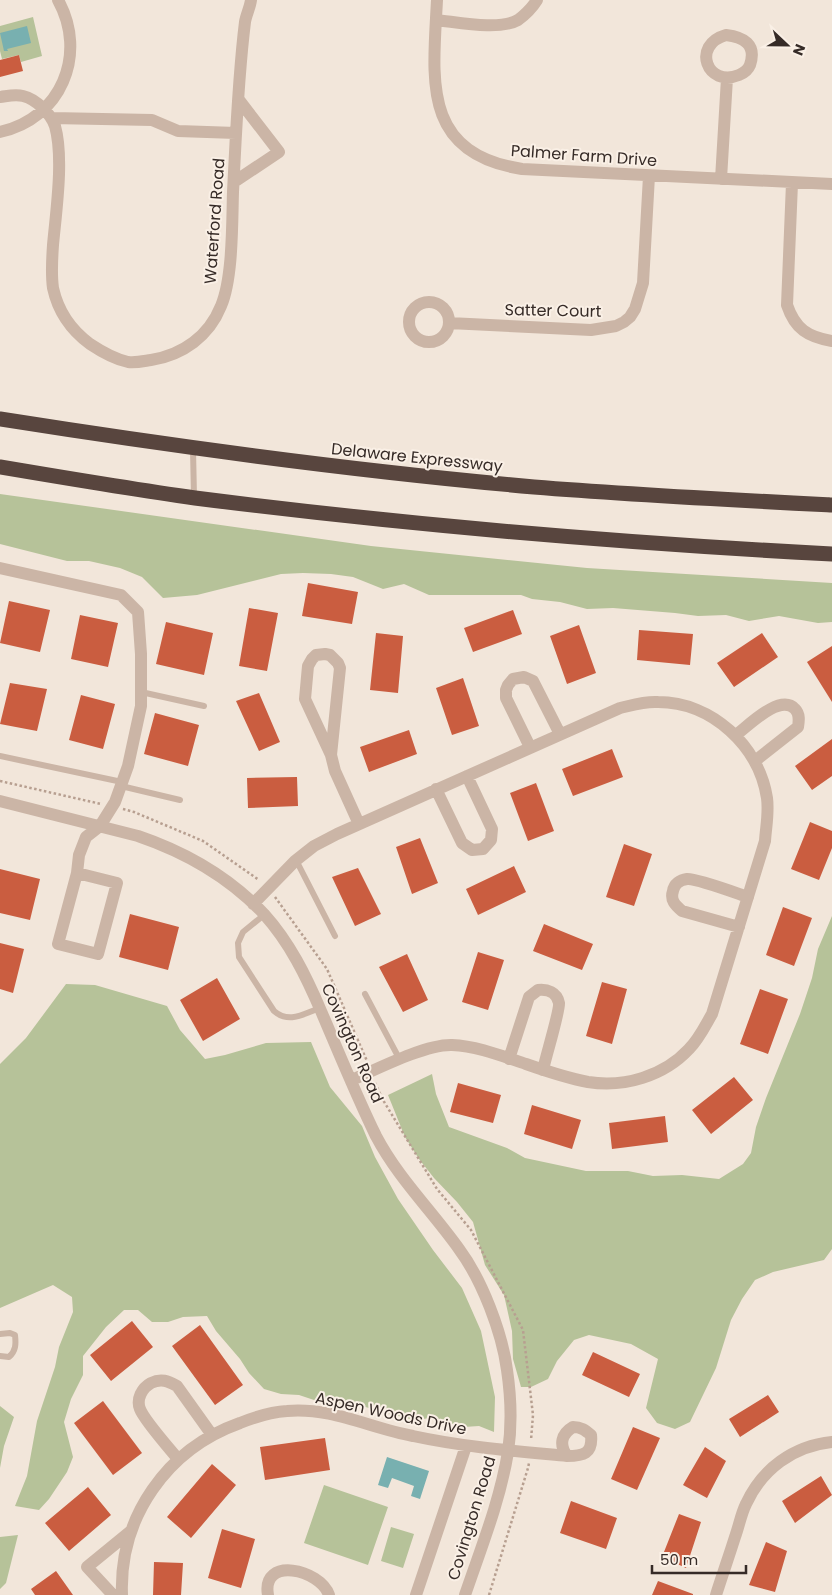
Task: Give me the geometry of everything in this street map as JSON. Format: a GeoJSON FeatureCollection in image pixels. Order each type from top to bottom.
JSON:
{"type":"FeatureCollection","features":[{"type":"Feature","properties":{"kind":"highway","name":"Delaware Expressway"},"geometry":{"type":"LineString","coordinates":[[0,418],[193,448],[533,487],[832,505]]}},
{"type":"Feature","properties":{"kind":"highway"},"geometry":{"type":"LineString","coordinates":[[0,467],[194,498],[331,514],[598,540],[832,554]]}},
{"type":"Feature","properties":{"kind":"street"},"geometry":{"type":"LineString","coordinates":[[48,114],[61,87],[71,51],[68,24],[58,0]]}},
{"type":"Feature","properties":{"kind":"street","name":"Waterford Road"},"geometry":{"type":"LineString","coordinates":[[48,114],[58,143],[52,263],[53,287],[58,302],[78,336],[114,358],[129,362],[140,362],[171,355],[196,341],[214,321],[225,296],[245,22],[251,0]]}},
{"type":"Feature","properties":{"kind":"street","name":"Palmer Farm Drive"},"geometry":{"type":"LineString","coordinates":[[437,0],[434,76],[436,96],[441,114],[457,140],[478,156],[494,163],[522,170],[832,184]]}},
{"type":"Feature","properties":{"kind":"street"},"geometry":{"type":"LineString","coordinates":[[436,20],[478,24],[507,23],[517,21],[530,10],[537,0]]}},
{"type":"Feature","properties":{"kind":"street"},"geometry":{"type":"LineString","coordinates":[[721,179],[727,78]]}},
{"type":"Feature","properties":{"kind":"street"},"geometry":{"type":"LineString","coordinates":[[0,97],[25,96],[48,114]]}},
{"type":"Feature","properties":{"kind":"street"},"geometry":{"type":"LineString","coordinates":[[234,182],[279,152],[239,100]]}},
{"type":"Feature","properties":{"kind":"street"},"geometry":{"type":"LineString","coordinates":[[0,132],[8,131],[38,115],[48,114],[152,120],[178,131],[236,133]]}},
{"type":"Feature","properties":{"kind":"street","name":"Satter Court"},"geometry":{"type":"LineString","coordinates":[[449,323],[591,330],[610,328],[624,322],[635,309],[643,283],[649,176]]}},
{"type":"Feature","properties":{"kind":"street"},"geometry":{"type":"LineString","coordinates":[[792,182],[787,305],[797,325],[805,332],[819,339],[832,341]]}},
{"type":"Feature","properties":{"kind":"street"},"geometry":{"type":"LineString","coordinates":[[0,568],[120,595],[138,612],[141,654],[141,706],[128,766],[115,802],[100,826],[86,837],[78,855],[78,873],[58,944],[98,954],[117,883],[78,873]]}},
{"type":"Feature","properties":{"kind":"street"},"geometry":{"type":"LineString","coordinates":[[331,755],[340,668],[335,658],[324,654],[316,656],[308,666],[305,699],[331,755],[335,771],[359,824]]}},
{"type":"Feature","properties":{"kind":"street"},"geometry":{"type":"LineString","coordinates":[[530,748],[506,698],[508,685],[513,679],[524,677],[533,681],[560,734]]}},
{"type":"Feature","properties":{"kind":"street"},"geometry":{"type":"LineString","coordinates":[[253,904],[296,860],[314,846],[436,789],[620,708],[642,703],[658,702],[682,704],[698,710],[720,722],[736,735],[755,761],[762,776],[766,798],[768,816],[765,840],[712,1014],[700,1036],[676,1061],[650,1075],[623,1082],[586,1082],[470,1047],[451,1045],[423,1050],[352,1080]]}},
{"type":"Feature","properties":{"kind":"street"},"geometry":{"type":"LineString","coordinates":[[736,735],[774,706],[782,703],[788,704],[795,709],[799,716],[799,722],[795,730],[755,761]]}},
{"type":"Feature","properties":{"kind":"street"},"geometry":{"type":"LineString","coordinates":[[436,789],[462,843],[472,850],[483,848],[491,840],[492,829],[467,776]]}},
{"type":"Feature","properties":{"kind":"street","name":"Covington Road"},"geometry":{"type":"LineString","coordinates":[[0,802],[100,826],[160,844],[180,853],[236,888],[280,933],[295,956],[377,1138],[398,1172],[470,1264],[487,1300],[497,1328],[508,1373],[510,1428],[508,1450],[496,1502],[465,1595]]}},
{"type":"Feature","properties":{"kind":"street"},"geometry":{"type":"LineString","coordinates":[[739,927],[682,911],[675,905],[672,897],[673,888],[676,883],[688,879],[748,897]]}},
{"type":"Feature","properties":{"kind":"street"},"geometry":{"type":"LineString","coordinates":[[509,1059],[529,997],[538,990],[548,990],[555,995],[559,1006],[543,1070]]}},
{"type":"Feature","properties":{"kind":"street"},"geometry":{"type":"LineString","coordinates":[[178,1459],[140,1412],[139,1399],[142,1390],[147,1385],[162,1380],[177,1386],[212,1435]]}},
{"type":"Feature","properties":{"kind":"street","name":"Aspen Woods Drive"},"geometry":{"type":"LineString","coordinates":[[122,1595],[123,1568],[132,1531],[139,1510],[148,1495],[178,1459],[190,1449],[229,1426],[268,1413],[287,1410],[310,1411],[341,1416],[410,1436],[466,1446],[508,1450]]}},
{"type":"Feature","properties":{"kind":"street"},"geometry":{"type":"LineString","coordinates":[[716,1595],[745,1505],[756,1485],[779,1462],[795,1452],[832,1442]]}},
{"type":"Feature","properties":{"kind":"street"},"geometry":{"type":"LineString","coordinates":[[416,1595],[466,1446]]}},
{"type":"Feature","properties":{"kind":"street","name":"Covington Road"},"geometry":{"type":"LineString","coordinates":[[508,1450],[567,1456]]}},
{"type":"Feature","properties":{"kind":"street"},"geometry":{"type":"LineString","coordinates":[[113,1595],[87,1567],[132,1531]]}},
{"type":"Feature","properties":{"kind":"street"},"geometry":{"type":"LineString","coordinates":[[268,1595],[270,1580],[276,1573],[285,1570],[294,1570],[314,1578],[322,1583],[328,1595]]}},
{"type":"Feature","properties":{"kind":"lane"},"geometry":{"type":"LineString","coordinates":[[193,448],[194,498]]}},
{"type":"Feature","properties":{"kind":"lane"},"geometry":{"type":"LineString","coordinates":[[141,692],[204,706]]}},
{"type":"Feature","properties":{"kind":"lane"},"geometry":{"type":"LineString","coordinates":[[0,756],[121,784],[180,800]]}},
{"type":"Feature","properties":{"kind":"lane"},"geometry":{"type":"LineString","coordinates":[[296,860],[335,936]]}},
{"type":"Feature","properties":{"kind":"lane"},"geometry":{"type":"LineString","coordinates":[[264,915],[243,932],[238,943],[239,957],[274,1011],[281,1017],[292,1018],[320,1008]]}},
{"type":"Feature","properties":{"kind":"lane"},"geometry":{"type":"LineString","coordinates":[[365,994],[400,1060]]}},
{"type":"Feature","properties":{"kind":"lane"},"geometry":{"type":"LineString","coordinates":[[0,1334],[10,1333],[15,1335],[16,1347],[13,1354],[9,1357],[0,1356]]}},
{"type":"Feature","properties":{"kind":"green space"},"geometry":{"type":"Polygon","coordinates":[[[33,17],[42,56],[21,62],[19,55],[2,59],[0,51],[0,26],[33,17]]]}},
{"type":"Feature","properties":{"kind":"green space"},"geometry":{"type":"Polygon","coordinates":[[[0,494],[371,546],[587,568],[832,583],[832,622],[818,623],[779,616],[749,621],[726,615],[698,616],[613,608],[587,609],[560,602],[532,599],[521,595],[429,595],[404,584],[383,589],[353,577],[331,574],[281,574],[197,595],[163,598],[142,577],[120,568],[89,561],[67,561],[0,544],[0,494]]]}},
{"type":"Feature","properties":{"kind":"green space"},"geometry":{"type":"Polygon","coordinates":[[[832,916],[832,1249],[824,1260],[773,1272],[755,1280],[731,1320],[716,1368],[690,1422],[675,1429],[657,1423],[646,1408],[658,1359],[631,1344],[589,1335],[574,1340],[557,1361],[548,1379],[531,1387],[521,1387],[513,1359],[512,1331],[504,1295],[485,1265],[473,1222],[419,1159],[405,1137],[388,1095],[432,1074],[436,1094],[449,1127],[507,1148],[525,1158],[586,1171],[628,1171],[653,1176],[682,1175],[719,1179],[743,1164],[751,1153],[756,1127],[800,1014],[812,978],[818,949],[832,916]]]}},
{"type":"Feature","properties":{"kind":"green space"},"geometry":{"type":"Polygon","coordinates":[[[66,984],[95,985],[167,1006],[180,1030],[205,1059],[266,1043],[311,1042],[330,1087],[362,1126],[375,1157],[398,1199],[462,1288],[481,1331],[495,1397],[494,1432],[479,1426],[464,1427],[431,1418],[414,1420],[358,1405],[317,1401],[299,1395],[281,1394],[264,1389],[216,1331],[207,1316],[183,1317],[168,1322],[152,1322],[138,1310],[124,1310],[106,1327],[83,1356],[83,1375],[71,1399],[64,1422],[73,1457],[67,1472],[49,1499],[39,1510],[15,1506],[27,1476],[37,1421],[55,1367],[59,1347],[73,1312],[72,1297],[53,1285],[0,1308],[0,1064],[26,1038],[66,984]]]}},
{"type":"Feature","properties":{"kind":"green space"},"geometry":{"type":"Polygon","coordinates":[[[0,1406],[14,1417],[4,1446],[0,1468],[0,1406]]]}},
{"type":"Feature","properties":{"kind":"green space"},"geometry":{"type":"Polygon","coordinates":[[[324,1485],[388,1507],[368,1565],[304,1543],[324,1485]]]}},
{"type":"Feature","properties":{"kind":"green space"},"geometry":{"type":"Polygon","coordinates":[[[391,1527],[414,1534],[403,1568],[381,1561],[391,1527]]]}},
{"type":"Feature","properties":{"kind":"green space"},"geometry":{"type":"Polygon","coordinates":[[[18,1535],[6,1583],[0,1589],[0,1537],[18,1535]]]}},
{"type":"Feature","properties":{"kind":"water"},"geometry":{"type":"Polygon","coordinates":[[[27,26],[31,43],[4,51],[0,33],[27,26]]]}},
{"type":"Feature","properties":{"kind":"water"},"geometry":{"type":"Polygon","coordinates":[[[387,1457],[429,1471],[420,1499],[411,1496],[414,1486],[392,1478],[388,1488],[378,1485],[387,1457]]]}},
{"type":"Feature","properties":{"kind":"building"},"geometry":{"type":"Polygon","coordinates":[[[19,55],[23,71],[0,77],[0,60],[19,55]]]}},
{"type":"Feature","properties":{"kind":"building"},"geometry":{"type":"Polygon","coordinates":[[[308,583],[358,592],[352,624],[302,616],[308,583]]]}},
{"type":"Feature","properties":{"kind":"building"},"geometry":{"type":"Polygon","coordinates":[[[9,601],[50,610],[40,652],[0,643],[9,601]]]}},
{"type":"Feature","properties":{"kind":"building"},"geometry":{"type":"Polygon","coordinates":[[[249,608],[278,613],[267,671],[239,666],[249,608]]]}},
{"type":"Feature","properties":{"kind":"building"},"geometry":{"type":"Polygon","coordinates":[[[513,610],[522,634],[473,652],[464,628],[513,610]]]}},
{"type":"Feature","properties":{"kind":"building"},"geometry":{"type":"Polygon","coordinates":[[[80,615],[118,623],[108,667],[71,659],[80,615]]]}},
{"type":"Feature","properties":{"kind":"building"},"geometry":{"type":"Polygon","coordinates":[[[166,622],[213,633],[204,675],[156,664],[166,622]]]}},
{"type":"Feature","properties":{"kind":"building"},"geometry":{"type":"Polygon","coordinates":[[[579,625],[596,673],[567,684],[550,636],[579,625]]]}},
{"type":"Feature","properties":{"kind":"building"},"geometry":{"type":"Polygon","coordinates":[[[639,630],[693,634],[690,665],[637,660],[639,630]]]}},
{"type":"Feature","properties":{"kind":"building"},"geometry":{"type":"Polygon","coordinates":[[[376,633],[403,636],[398,693],[370,690],[376,633]]]}},
{"type":"Feature","properties":{"kind":"building"},"geometry":{"type":"Polygon","coordinates":[[[762,633],[778,657],[734,687],[717,663],[762,633]]]}},
{"type":"Feature","properties":{"kind":"building"},"geometry":{"type":"Polygon","coordinates":[[[832,646],[832,702],[807,662],[832,646]]]}},
{"type":"Feature","properties":{"kind":"building"},"geometry":{"type":"Polygon","coordinates":[[[463,678],[479,726],[452,735],[436,688],[463,678]]]}},
{"type":"Feature","properties":{"kind":"building"},"geometry":{"type":"Polygon","coordinates":[[[10,683],[47,689],[37,731],[0,724],[10,683]]]}},
{"type":"Feature","properties":{"kind":"building"},"geometry":{"type":"Polygon","coordinates":[[[259,693],[280,742],[259,751],[236,701],[259,693]]]}},
{"type":"Feature","properties":{"kind":"building"},"geometry":{"type":"Polygon","coordinates":[[[81,695],[115,704],[103,749],[69,740],[81,695]]]}},
{"type":"Feature","properties":{"kind":"building"},"geometry":{"type":"Polygon","coordinates":[[[155,713],[199,725],[188,766],[144,754],[155,713]]]}},
{"type":"Feature","properties":{"kind":"building"},"geometry":{"type":"Polygon","coordinates":[[[409,730],[417,754],[369,772],[360,747],[409,730]]]}},
{"type":"Feature","properties":{"kind":"building"},"geometry":{"type":"Polygon","coordinates":[[[832,739],[832,776],[812,790],[795,766],[832,739]]]}},
{"type":"Feature","properties":{"kind":"building"},"geometry":{"type":"Polygon","coordinates":[[[612,749],[623,777],[573,796],[562,769],[612,749]]]}},
{"type":"Feature","properties":{"kind":"building"},"geometry":{"type":"Polygon","coordinates":[[[297,777],[298,806],[248,808],[247,778],[297,777]]]}},
{"type":"Feature","properties":{"kind":"building"},"geometry":{"type":"Polygon","coordinates":[[[536,783],[554,831],[528,841],[510,793],[536,783]]]}},
{"type":"Feature","properties":{"kind":"building"},"geometry":{"type":"Polygon","coordinates":[[[810,822],[832,831],[832,848],[819,880],[791,869],[810,822]]]}},
{"type":"Feature","properties":{"kind":"building"},"geometry":{"type":"Polygon","coordinates":[[[420,838],[438,883],[412,894],[396,847],[420,838]]]}},
{"type":"Feature","properties":{"kind":"building"},"geometry":{"type":"Polygon","coordinates":[[[624,844],[652,854],[634,906],[606,897],[624,844]]]}},
{"type":"Feature","properties":{"kind":"building"},"geometry":{"type":"Polygon","coordinates":[[[514,866],[526,892],[478,915],[466,889],[514,866]]]}},
{"type":"Feature","properties":{"kind":"building"},"geometry":{"type":"Polygon","coordinates":[[[358,868],[381,914],[355,926],[332,877],[358,868]]]}},
{"type":"Feature","properties":{"kind":"building"},"geometry":{"type":"Polygon","coordinates":[[[0,869],[40,879],[30,920],[0,913],[0,869]]]}},
{"type":"Feature","properties":{"kind":"building"},"geometry":{"type":"Polygon","coordinates":[[[783,907],[812,918],[794,966],[766,955],[783,907]]]}},
{"type":"Feature","properties":{"kind":"building"},"geometry":{"type":"Polygon","coordinates":[[[130,914],[179,927],[168,970],[119,957],[130,914]]]}},
{"type":"Feature","properties":{"kind":"building"},"geometry":{"type":"Polygon","coordinates":[[[544,924],[593,944],[582,970],[533,951],[544,924]]]}},
{"type":"Feature","properties":{"kind":"building"},"geometry":{"type":"Polygon","coordinates":[[[0,943],[24,949],[13,993],[0,989],[0,943]]]}},
{"type":"Feature","properties":{"kind":"building"},"geometry":{"type":"Polygon","coordinates":[[[478,952],[504,960],[488,1010],[462,1002],[478,952]]]}},
{"type":"Feature","properties":{"kind":"building"},"geometry":{"type":"Polygon","coordinates":[[[407,954],[428,1000],[403,1012],[379,967],[407,954]]]}},
{"type":"Feature","properties":{"kind":"building"},"geometry":{"type":"Polygon","coordinates":[[[217,978],[240,1019],[203,1041],[180,1000],[217,978]]]}},
{"type":"Feature","properties":{"kind":"building"},"geometry":{"type":"Polygon","coordinates":[[[602,982],[627,989],[612,1044],[586,1036],[602,982]]]}},
{"type":"Feature","properties":{"kind":"building"},"geometry":{"type":"Polygon","coordinates":[[[760,989],[788,999],[768,1054],[740,1044],[760,989]]]}},
{"type":"Feature","properties":{"kind":"building"},"geometry":{"type":"Polygon","coordinates":[[[734,1077],[753,1100],[711,1134],[692,1110],[734,1077]]]}},
{"type":"Feature","properties":{"kind":"building"},"geometry":{"type":"Polygon","coordinates":[[[458,1083],[501,1095],[493,1123],[450,1112],[458,1083]]]}},
{"type":"Feature","properties":{"kind":"building"},"geometry":{"type":"Polygon","coordinates":[[[532,1105],[581,1120],[572,1149],[524,1134],[532,1105]]]}},
{"type":"Feature","properties":{"kind":"building"},"geometry":{"type":"Polygon","coordinates":[[[665,1116],[668,1142],[612,1149],[609,1123],[665,1116]]]}},
{"type":"Feature","properties":{"kind":"building"},"geometry":{"type":"Polygon","coordinates":[[[132,1321],[153,1347],[111,1381],[90,1355],[132,1321]]]}},
{"type":"Feature","properties":{"kind":"building"},"geometry":{"type":"Polygon","coordinates":[[[200,1325],[243,1385],[215,1405],[172,1346],[200,1325]]]}},
{"type":"Feature","properties":{"kind":"building"},"geometry":{"type":"Polygon","coordinates":[[[593,1352],[640,1374],[629,1397],[582,1375],[593,1352]]]}},
{"type":"Feature","properties":{"kind":"building"},"geometry":{"type":"Polygon","coordinates":[[[768,1395],[779,1412],[740,1437],[729,1419],[768,1395]]]}},
{"type":"Feature","properties":{"kind":"building"},"geometry":{"type":"Polygon","coordinates":[[[103,1401],[142,1453],[113,1475],[74,1423],[103,1401]]]}},
{"type":"Feature","properties":{"kind":"building"},"geometry":{"type":"Polygon","coordinates":[[[633,1427],[660,1438],[637,1490],[611,1479],[633,1427]]]}},
{"type":"Feature","properties":{"kind":"building"},"geometry":{"type":"Polygon","coordinates":[[[325,1438],[330,1470],[265,1480],[260,1447],[325,1438]]]}},
{"type":"Feature","properties":{"kind":"building"},"geometry":{"type":"Polygon","coordinates":[[[705,1447],[726,1461],[707,1498],[683,1485],[705,1447]]]}},
{"type":"Feature","properties":{"kind":"building"},"geometry":{"type":"Polygon","coordinates":[[[212,1464],[236,1485],[191,1538],[167,1517],[212,1464]]]}},
{"type":"Feature","properties":{"kind":"building"},"geometry":{"type":"Polygon","coordinates":[[[821,1476],[832,1495],[795,1523],[782,1501],[821,1476]]]}},
{"type":"Feature","properties":{"kind":"building"},"geometry":{"type":"Polygon","coordinates":[[[88,1487],[111,1515],[69,1551],[45,1523],[88,1487]]]}},
{"type":"Feature","properties":{"kind":"building"},"geometry":{"type":"Polygon","coordinates":[[[571,1501],[617,1518],[606,1549],[560,1533],[571,1501]]]}},
{"type":"Feature","properties":{"kind":"building"},"geometry":{"type":"Polygon","coordinates":[[[679,1514],[701,1522],[686,1568],[662,1557],[679,1514]]]}},
{"type":"Feature","properties":{"kind":"building"},"geometry":{"type":"Polygon","coordinates":[[[222,1529],[255,1539],[241,1588],[208,1578],[222,1529]]]}},
{"type":"Feature","properties":{"kind":"building"},"geometry":{"type":"Polygon","coordinates":[[[766,1542],[787,1551],[775,1592],[749,1585],[766,1542]]]}},
{"type":"Feature","properties":{"kind":"building"},"geometry":{"type":"Polygon","coordinates":[[[154,1562],[183,1563],[181,1595],[153,1595],[154,1562]]]}},
{"type":"Feature","properties":{"kind":"building"},"geometry":{"type":"Polygon","coordinates":[[[56,1571],[73,1595],[35,1595],[31,1589],[56,1571]]]}},
{"type":"Feature","properties":{"kind":"building"},"geometry":{"type":"Polygon","coordinates":[[[658,1581],[693,1594],[693,1595],[652,1595],[658,1581]]]}}]}
